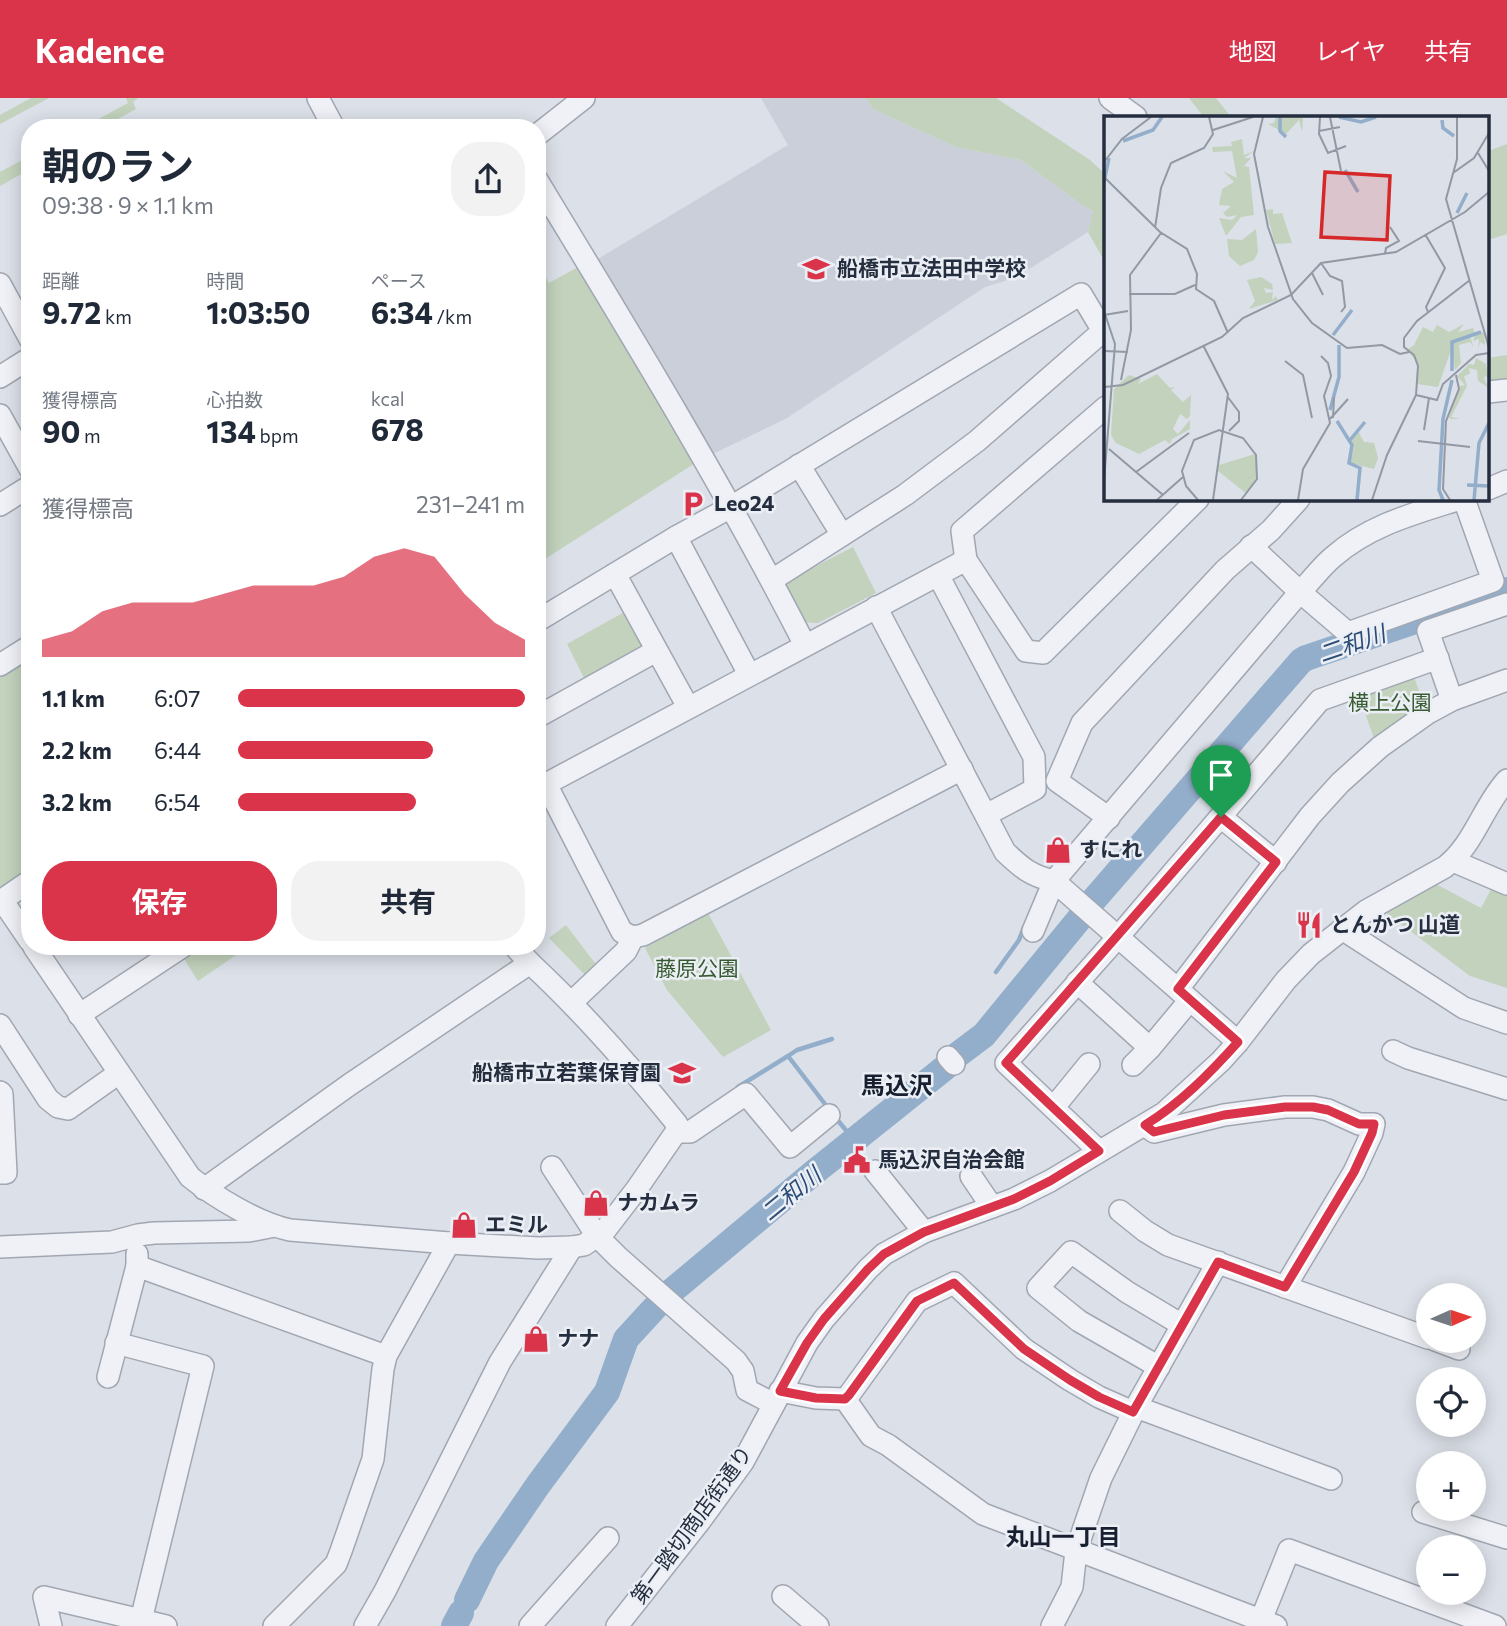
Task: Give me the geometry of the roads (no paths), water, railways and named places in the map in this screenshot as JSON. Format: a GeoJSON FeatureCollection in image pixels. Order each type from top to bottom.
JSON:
{"type":"FeatureCollection","features":[{"type":"Feature","properties":{"kind":"street"},"geometry":{"type":"LineString","coordinates":[[318,98],[329,119]]}},
{"type":"Feature","properties":{"kind":"street"},"geometry":{"type":"LineString","coordinates":[[546,128],[584,98]]}},
{"type":"Feature","properties":{"kind":"street"},"geometry":{"type":"LineString","coordinates":[[1110,98],[1135,116]]}},
{"type":"Feature","properties":{"kind":"street"},"geometry":{"type":"LineString","coordinates":[[546,195],[732,507],[805,645]]}},
{"type":"Feature","properties":{"kind":"street"},"geometry":{"type":"LineString","coordinates":[[546,616],[676,537],[732,507],[1081,294],[1103,331],[977,441],[905,495],[772,580]]}},
{"type":"Feature","properties":{"kind":"street"},"geometry":{"type":"LineString","coordinates":[[3,295],[21,324]]}},
{"type":"Feature","properties":{"kind":"street"},"geometry":{"type":"LineString","coordinates":[[0,377],[21,364]]}},
{"type":"Feature","properties":{"kind":"street"},"geometry":{"type":"LineString","coordinates":[[1104,409],[962,531],[966,560],[1026,651],[1043,653],[1197,500]]}},
{"type":"Feature","properties":{"kind":"street"},"geometry":{"type":"LineString","coordinates":[[0,415],[21,453]]}},
{"type":"Feature","properties":{"kind":"street"},"geometry":{"type":"LineString","coordinates":[[799,465],[842,535]]}},
{"type":"Feature","properties":{"kind":"street"},"geometry":{"type":"LineString","coordinates":[[1490,488],[1507,481]]}},
{"type":"Feature","properties":{"kind":"street"},"geometry":{"type":"LineString","coordinates":[[0,505],[21,492]]}},
{"type":"Feature","properties":{"kind":"street"},"geometry":{"type":"LineString","coordinates":[[1109,818],[1057,781],[1082,723],[1225,570],[1271,530],[1298,500]]}},
{"type":"Feature","properties":{"kind":"street"},"geometry":{"type":"LineString","coordinates":[[1033,930],[1054,881],[1300,592],[1333,557],[1362,536],[1397,520],[1459,500]]}},
{"type":"Feature","properties":{"kind":"street"},"geometry":{"type":"LineString","coordinates":[[1251,546],[1348,633],[1493,581],[1462,500]]}},
{"type":"Feature","properties":{"kind":"street"},"geometry":{"type":"LineString","coordinates":[[676,537],[749,674]]}},
{"type":"Feature","properties":{"kind":"street"},"geometry":{"type":"LineString","coordinates":[[546,782],[966,560]]}},
{"type":"Feature","properties":{"kind":"street"},"geometry":{"type":"LineString","coordinates":[[615,574],[688,707]]}},
{"type":"Feature","properties":{"kind":"street"},"geometry":{"type":"LineString","coordinates":[[938,575],[1034,757],[1035,789],[986,815]]}},
{"type":"Feature","properties":{"kind":"street"},"geometry":{"type":"LineString","coordinates":[[1452,700],[1428,631],[1507,604]]}},
{"type":"Feature","properties":{"kind":"street"},"geometry":{"type":"LineString","coordinates":[[876,607],[1005,852],[1025,870],[1054,881],[1238,1042]]}},
{"type":"Feature","properties":{"kind":"street"},"geometry":{"type":"LineString","coordinates":[[546,712],[656,651]]}},
{"type":"Feature","properties":{"kind":"street"},"geometry":{"type":"LineString","coordinates":[[0,665],[21,652]]}},
{"type":"Feature","properties":{"kind":"street"},"geometry":{"type":"LineString","coordinates":[[1099,1151],[1006,1063],[1118,937],[1320,700],[1437,658]]}},
{"type":"Feature","properties":{"kind":"street"},"geometry":{"type":"LineString","coordinates":[[1133,1065],[1150,1048],[1184,994],[1276,862],[1310,816],[1340,783],[1380,747],[1428,713],[1452,700],[1507,680]]}},
{"type":"Feature","properties":{"kind":"street"},"geometry":{"type":"LineString","coordinates":[[546,794],[622,932],[633,937],[653,930],[962,769]]}},
{"type":"Feature","properties":{"kind":"street","name":"第一踏切商店街通り"},"geometry":{"type":"LineString","coordinates":[[617,1626],[743,1462],[807,1343],[824,1319],[868,1269],[884,1254],[924,1232],[1014,1199],[1164,1114],[1238,1042],[1298,966],[1366,911],[1453,861],[1507,780]]}},
{"type":"Feature","properties":{"kind":"street"},"geometry":{"type":"LineString","coordinates":[[1221,817],[1276,862]]}},
{"type":"Feature","properties":{"kind":"street"},"geometry":{"type":"LineString","coordinates":[[1453,861],[1507,884]]}},
{"type":"Feature","properties":{"kind":"street"},"geometry":{"type":"LineString","coordinates":[[21,886],[1,898],[21,928]]}},
{"type":"Feature","properties":{"kind":"street"},"geometry":{"type":"LineString","coordinates":[[1342,929],[1464,1008],[1507,1023]]}},
{"type":"Feature","properties":{"kind":"street"},"geometry":{"type":"LineString","coordinates":[[572,1002],[626,951],[633,937]]}},
{"type":"Feature","properties":{"kind":"street"},"geometry":{"type":"LineString","coordinates":[[39,955],[190,1177],[204,1189],[275,1226],[290,1230],[449,1244],[538,1248],[584,1245],[606,1229],[636,1190],[676,1132],[677,1124],[634,1070],[525,955],[204,1189]]}},
{"type":"Feature","properties":{"kind":"street"},"geometry":{"type":"LineString","coordinates":[[79,1015],[170,955]]}},
{"type":"Feature","properties":{"kind":"street"},"geometry":{"type":"LineString","coordinates":[[1077,982],[1150,1048]]}},
{"type":"Feature","properties":{"kind":"street"},"geometry":{"type":"LineString","coordinates":[[0,1025],[48,1099],[58,1107],[68,1109],[119,1073]]}},
{"type":"Feature","properties":{"kind":"street"},"geometry":{"type":"LineString","coordinates":[[1393,1051],[1507,1089]]}},
{"type":"Feature","properties":{"kind":"street"},"geometry":{"type":"LineString","coordinates":[[1054,1107],[1089,1064]]}},
{"type":"Feature","properties":{"kind":"street"},"geometry":{"type":"LineString","coordinates":[[0,1091],[6,1173],[0,1173]]}},
{"type":"Feature","properties":{"kind":"street"},"geometry":{"type":"LineString","coordinates":[[676,1132],[690,1132],[746,1094],[790,1147],[829,1115]]}},
{"type":"Feature","properties":{"kind":"street"},"geometry":{"type":"LineString","coordinates":[[1145,1125],[1154,1132],[1224,1115],[1285,1107],[1321,1108],[1359,1124],[1374,1124],[1354,1172],[1285,1287]]}},
{"type":"Feature","properties":{"kind":"street"},"geometry":{"type":"LineString","coordinates":[[552,1167],[597,1236],[736,1361],[743,1371],[747,1390],[777,1397],[845,1399],[917,1301],[954,1283],[1024,1349],[1099,1397],[1331,1479]]}},
{"type":"Feature","properties":{"kind":"street"},"geometry":{"type":"LineString","coordinates":[[874,1171],[924,1232]]}},
{"type":"Feature","properties":{"kind":"street"},"geometry":{"type":"LineString","coordinates":[[971,1176],[992,1207]]}},
{"type":"Feature","properties":{"kind":"street"},"geometry":{"type":"LineString","coordinates":[[1120,1210],[1145,1231],[1168,1245],[1416,1334]]}},
{"type":"Feature","properties":{"kind":"street"},"geometry":{"type":"LineString","coordinates":[[0,1247],[112,1242],[154,1233],[249,1231],[275,1226]]}},
{"type":"Feature","properties":{"kind":"street"},"geometry":{"type":"LineString","coordinates":[[108,1377],[136,1266],[138,1235]]}},
{"type":"Feature","properties":{"kind":"street"},"geometry":{"type":"LineString","coordinates":[[274,1626],[336,1564],[373,1460],[386,1356],[449,1244]]}},
{"type":"Feature","properties":{"kind":"street"},"geometry":{"type":"LineString","coordinates":[[365,1626],[500,1362],[572,1247]]}},
{"type":"Feature","properties":{"kind":"street"},"geometry":{"type":"LineString","coordinates":[[1158,1367],[1079,1321],[1038,1288],[1072,1252],[1127,1292],[1182,1325]]}},
{"type":"Feature","properties":{"kind":"street"},"geometry":{"type":"LineString","coordinates":[[1052,1626],[1072,1587],[1076,1551],[1101,1478],[1158,1367],[1218,1262]]}},
{"type":"Feature","properties":{"kind":"street"},"geometry":{"type":"LineString","coordinates":[[136,1266],[386,1356]]}},
{"type":"Feature","properties":{"kind":"street"},"geometry":{"type":"LineString","coordinates":[[116,1343],[203,1366],[141,1620]]}},
{"type":"Feature","properties":{"kind":"street"},"geometry":{"type":"LineString","coordinates":[[845,1399],[872,1436],[984,1514],[1268,1623],[1289,1550],[1495,1626]]}},
{"type":"Feature","properties":{"kind":"street"},"geometry":{"type":"LineString","coordinates":[[1452,1521],[1507,1538]]}},
{"type":"Feature","properties":{"kind":"street"},"geometry":{"type":"LineString","coordinates":[[530,1626],[608,1538]]}},
{"type":"Feature","properties":{"kind":"street"},"geometry":{"type":"LineString","coordinates":[[783,1596],[818,1626]]}},
{"type":"Feature","properties":{"kind":"street"},"geometry":{"type":"LineString","coordinates":[[51,1626],[44,1597],[166,1626]]}},
{"type":"Feature","properties":{"kind":"waterway","name":"二和川"},"geometry":{"type":"LineString","coordinates":[[1091,903],[1301,661],[1507,590]]}},
{"type":"Feature","properties":{"kind":"waterway","name":"二和川"},"geometry":{"type":"LineString","coordinates":[[956,1056],[984,1035],[1080,918]]}},
{"type":"Feature","properties":{"kind":"waterway"},"geometry":{"type":"LineString","coordinates":[[996,972],[1019,940],[1024,927]]}},
{"type":"Feature","properties":{"kind":"waterway"},"geometry":{"type":"LineString","coordinates":[[788,1056],[797,1050],[832,1039]]}},
{"type":"Feature","properties":{"kind":"waterway"},"geometry":{"type":"LineString","coordinates":[[738,1087],[788,1056],[828,1108]]}},
{"type":"Feature","properties":{"kind":"waterway","name":"二和川"},"geometry":{"type":"LineString","coordinates":[[667,1295],[947,1066]]}},
{"type":"Feature","properties":{"kind":"waterway"},"geometry":{"type":"LineString","coordinates":[[835,1117],[854,1140]]}},
{"type":"Feature","properties":{"kind":"waterway","name":"二和川"},"geometry":{"type":"LineString","coordinates":[[467,1600],[486,1561],[607,1392],[626,1339],[660,1302]]}},
{"type":"Feature","properties":{"kind":"waterway","name":"二和川"},"geometry":{"type":"LineString","coordinates":[[454,1626],[461,1613]]}},
{"type":"Feature","properties":{"kind":"place","name":"船橋市立法田中学校"},"geometry":{"type":"Point","coordinates":[816,269]}},
{"type":"Feature","properties":{"kind":"place","name":"Leo24"},"geometry":{"type":"Point","coordinates":[693,504]}},
{"type":"Feature","properties":{"kind":"place","name":"すにれ"},"geometry":{"type":"Point","coordinates":[1058,850]}},
{"type":"Feature","properties":{"kind":"place","name":"とんかつ 山道"},"geometry":{"type":"Point","coordinates":[1309,925]}},
{"type":"Feature","properties":{"kind":"place","name":"船橋市立若葉保育園"},"geometry":{"type":"Point","coordinates":[682,1073]}},
{"type":"Feature","properties":{"kind":"place","name":"馬込沢自治会館"},"geometry":{"type":"Point","coordinates":[857,1160]}},
{"type":"Feature","properties":{"kind":"place","name":"ナカムラ"},"geometry":{"type":"Point","coordinates":[596,1203]}},
{"type":"Feature","properties":{"kind":"place","name":"エミル"},"geometry":{"type":"Point","coordinates":[464,1225]}},
{"type":"Feature","properties":{"kind":"place","name":"ナナ"},"geometry":{"type":"Point","coordinates":[536,1339]}},
{"type":"Feature","properties":{"kind":"district","name":"馬込沢"},"geometry":{"type":"Point","coordinates":[897,1086]}},
{"type":"Feature","properties":{"kind":"district","name":"丸山一丁目"},"geometry":{"type":"Point","coordinates":[1063,1537]}},
{"type":"Feature","properties":{"kind":"park label","name":"横上公園"},"geometry":{"type":"Point","coordinates":[1390,703]}},
{"type":"Feature","properties":{"kind":"park label","name":"藤原公園"},"geometry":{"type":"Point","coordinates":[697,969]}}]}
